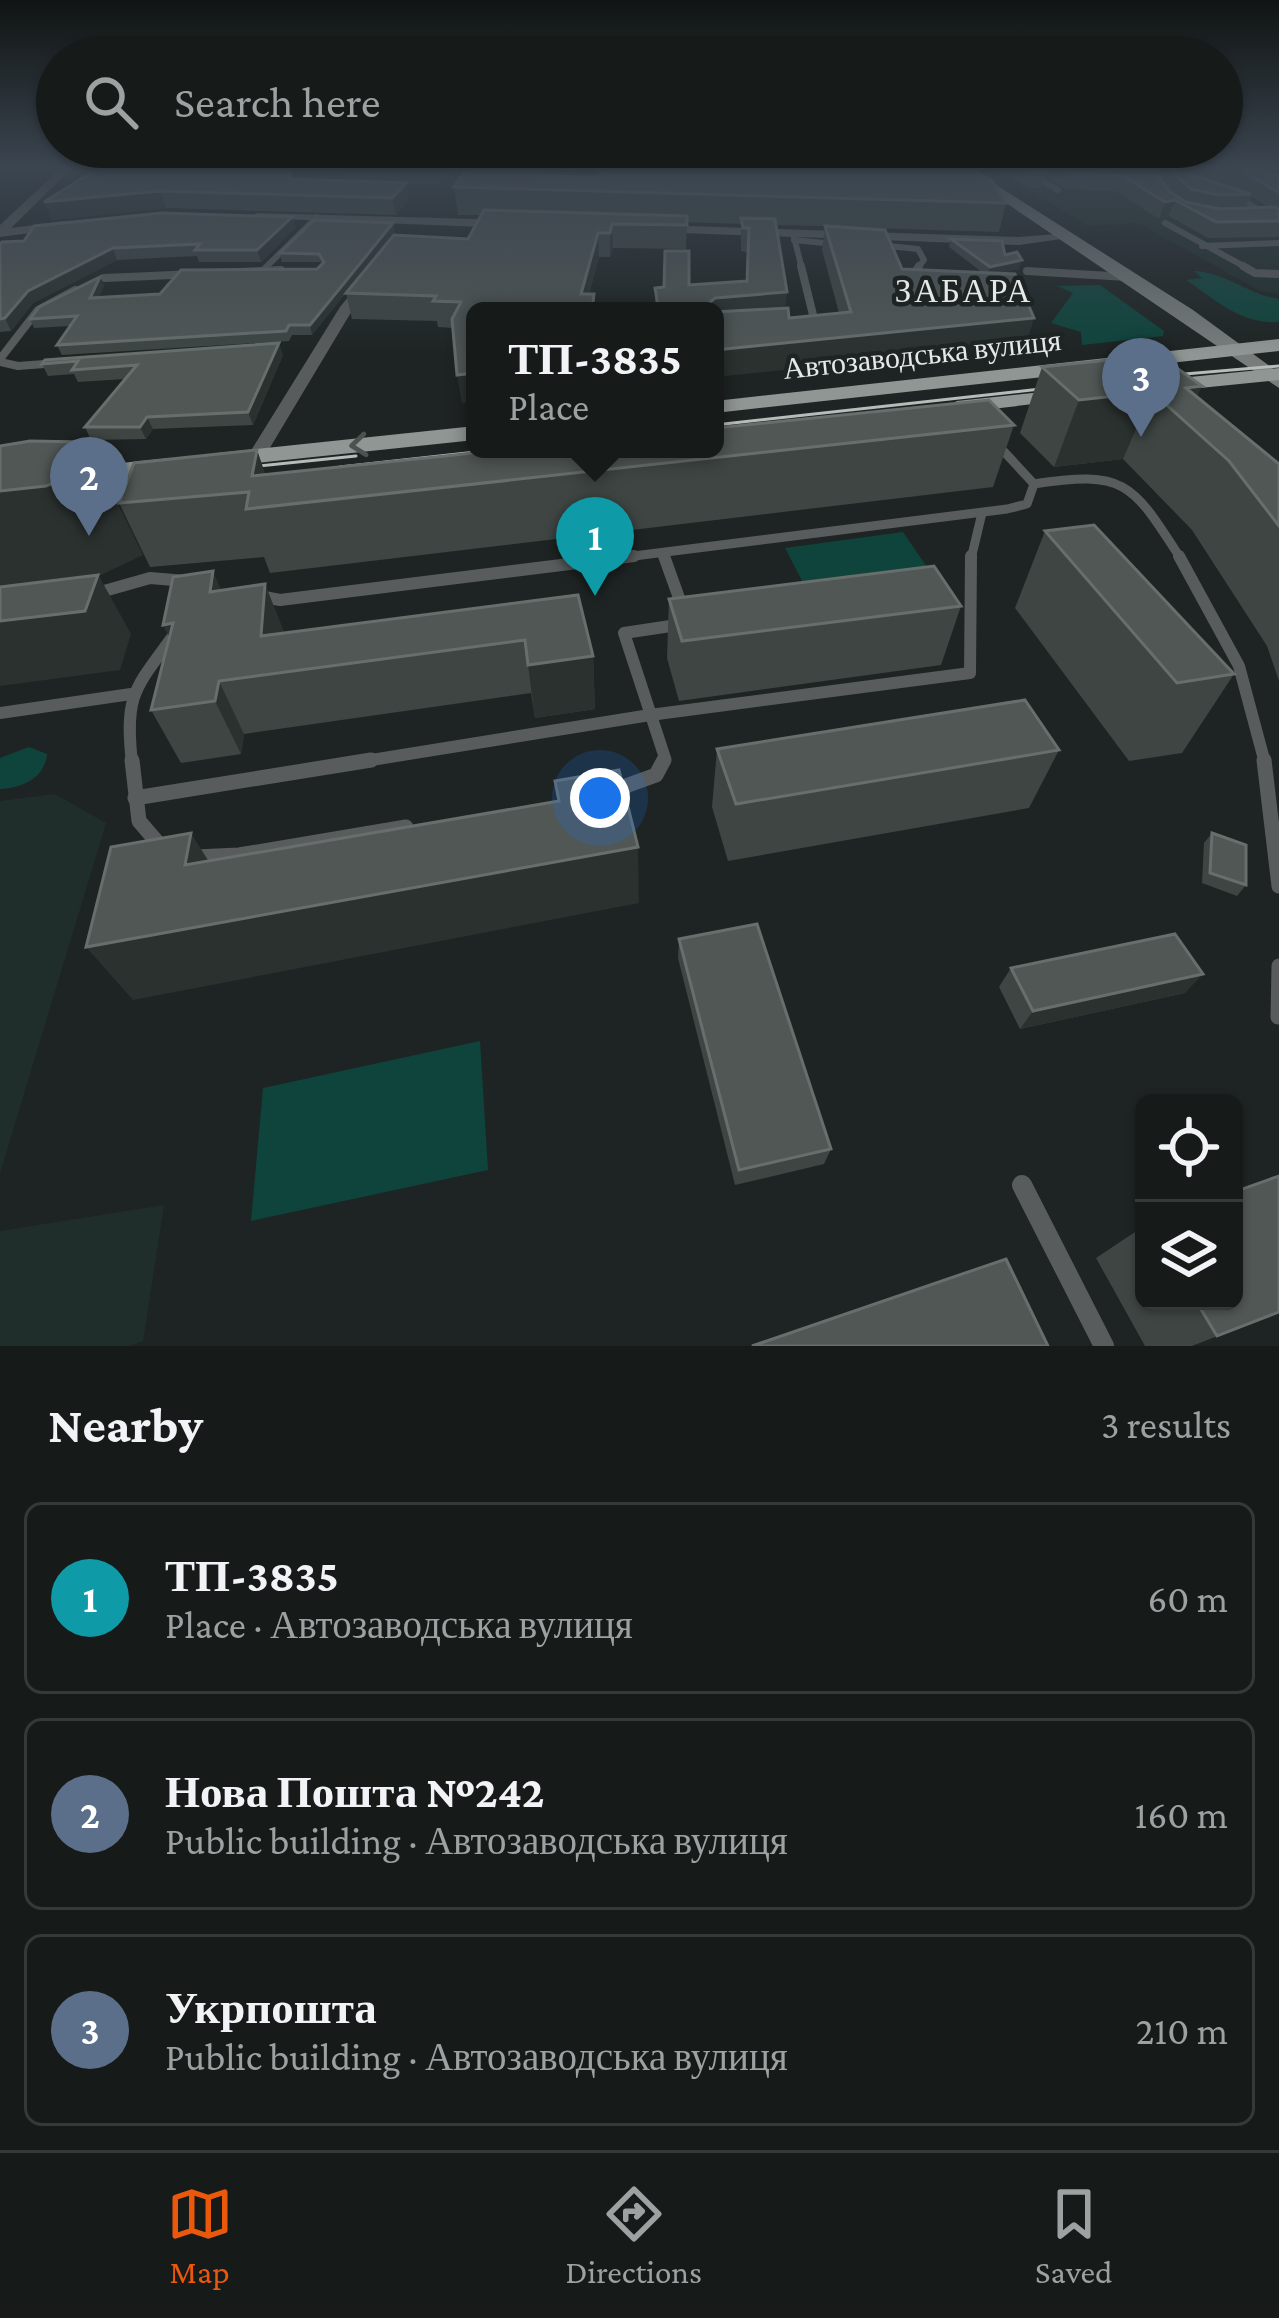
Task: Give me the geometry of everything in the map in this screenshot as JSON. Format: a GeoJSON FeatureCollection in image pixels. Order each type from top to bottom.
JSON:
{"type":"FeatureCollection","features":[{"type":"Feature","properties":{"kind":"main road"},"geometry":{"type":"LineString","coordinates":[[1058,230],[1276,377]]}},
{"type":"Feature","properties":{"kind":"main road","name":"Автозаводська вулиця"},"geometry":{"type":"LineString","coordinates":[[724,405],[1279,345]]}},
{"type":"Feature","properties":{"kind":"main road"},"geometry":{"type":"LineString","coordinates":[[1138,388],[1276,377]]}},
{"type":"Feature","properties":{"kind":"main road","name":"Автозаводська вулиця"},"geometry":{"type":"LineString","coordinates":[[960,413],[1094,393]]}},
{"type":"Feature","properties":{"kind":"main road"},"geometry":{"type":"LineString","coordinates":[[7,478],[466,434]]}},
{"type":"Feature","properties":{"kind":"street"},"geometry":{"type":"LineString","coordinates":[[404,238],[410,230]]}},
{"type":"Feature","properties":{"kind":"street"},"geometry":{"type":"LineString","coordinates":[[666,230],[794,237],[1019,241],[1069,237]]}},
{"type":"Feature","properties":{"kind":"street"},"geometry":{"type":"LineString","coordinates":[[256,457],[347,308],[376,273]]}},
{"type":"Feature","properties":{"kind":"lane"},"geometry":{"type":"LineString","coordinates":[[264,269],[304,230]]}},
{"type":"Feature","properties":{"kind":"lane"},"geometry":{"type":"LineString","coordinates":[[1176,230],[1255,273],[1279,274]]}},
{"type":"Feature","properties":{"kind":"lane"},"geometry":{"type":"LineString","coordinates":[[795,325],[815,323],[794,237],[918,249],[924,260],[912,277]]}},
{"type":"Feature","properties":{"kind":"lane"},"geometry":{"type":"LineString","coordinates":[[1006,252],[1019,241]]}},
{"type":"Feature","properties":{"kind":"lane"},"geometry":{"type":"LineString","coordinates":[[1202,246],[1279,243]]}},
{"type":"Feature","properties":{"kind":"lane"},"geometry":{"type":"LineString","coordinates":[[62,363],[18,366],[0,361],[38,310],[130,264]]}},
{"type":"Feature","properties":{"kind":"lane"},"geometry":{"type":"LineString","coordinates":[[105,278],[300,270]]}},
{"type":"Feature","properties":{"kind":"lane"},"geometry":{"type":"LineString","coordinates":[[1027,272],[1130,277]]}},
{"type":"Feature","properties":{"kind":"lane"},"geometry":{"type":"LineString","coordinates":[[992,438],[1034,484]]}},
{"type":"Feature","properties":{"kind":"lane"},"geometry":{"type":"LineString","coordinates":[[1034,484],[1084,478],[1118,482],[1159,526],[1210,599],[1246,675],[1270,775],[1279,886]]}},
{"type":"Feature","properties":{"kind":"lane"},"geometry":{"type":"LineString","coordinates":[[234,592],[280,601],[982,513],[1027,503],[1034,484]]}},
{"type":"Feature","properties":{"kind":"lane"},"geometry":{"type":"LineString","coordinates":[[135,797],[650,715],[970,673],[970,549],[982,513]]}},
{"type":"Feature","properties":{"kind":"lane"},"geometry":{"type":"LineString","coordinates":[[600,795],[634,787],[656,775],[665,758],[624,633],[689,623],[663,554]]}},
{"type":"Feature","properties":{"kind":"lane"},"geometry":{"type":"LineString","coordinates":[[69,598],[134,579],[171,576],[212,587]]}},
{"type":"Feature","properties":{"kind":"lane"},"geometry":{"type":"LineString","coordinates":[[186,601],[189,583]]}},
{"type":"Feature","properties":{"kind":"lane"},"geometry":{"type":"LineString","coordinates":[[183,619],[131,694],[127,718],[135,797],[140,821],[152,842],[171,855],[239,855],[419,825]]}},
{"type":"Feature","properties":{"kind":"lane"},"geometry":{"type":"LineString","coordinates":[[0,713],[131,694]]}},
{"type":"Feature","properties":{"kind":"lane"},"geometry":{"type":"LineString","coordinates":[[1278,1017],[1279,966]]}},
{"type":"Feature","properties":{"kind":"lane"},"geometry":{"type":"LineString","coordinates":[[1022,1185],[1103,1346]]}},
{"type":"Feature","properties":{"kind":"shaded area"},"geometry":{"type":"Polygon","coordinates":[[[1150,230],[1279,230],[1279,294],[1260,291],[1150,230]]]}},
{"type":"Feature","properties":{"kind":"shaded area"},"geometry":{"type":"Polygon","coordinates":[[[55,794],[106,823],[0,1173],[0,801],[55,794]]]}},
{"type":"Feature","properties":{"kind":"shaded area"},"geometry":{"type":"Polygon","coordinates":[[[164,1205],[143,1341],[129,1346],[0,1346],[0,1231],[164,1205]]]}},
{"type":"Feature","properties":{"kind":"green space"},"geometry":{"type":"Polygon","coordinates":[[[1194,271],[1279,299],[1279,322],[1251,319],[1227,308],[1186,280],[1202,278],[1194,271]]]}},
{"type":"Feature","properties":{"kind":"green space"},"geometry":{"type":"Polygon","coordinates":[[[1100,285],[1164,331],[1163,336],[1082,345],[1081,332],[1051,323],[1073,293],[1057,286],[1100,285]]]}},
{"type":"Feature","properties":{"kind":"green space"},"geometry":{"type":"Polygon","coordinates":[[[903,532],[933,576],[808,592],[785,548],[903,532]]]}},
{"type":"Feature","properties":{"kind":"green space"},"geometry":{"type":"Polygon","coordinates":[[[29,747],[47,754],[42,769],[24,784],[0,789],[0,758],[29,747]]]}},
{"type":"Feature","properties":{"kind":"green space"},"geometry":{"type":"Polygon","coordinates":[[[480,1041],[488,1170],[251,1221],[263,1088],[480,1041]]]}},
{"type":"Feature","properties":{"kind":"building"},"geometry":{"type":"Polygon","coordinates":[[[31,230],[278,230],[257,250],[195,250],[200,244],[113,248],[28,291],[0,319],[0,244],[24,241],[31,230]]]}},
{"type":"Feature","properties":{"kind":"building"},"geometry":{"type":"Polygon","coordinates":[[[304,230],[387,230],[310,325],[289,325],[286,331],[57,345],[77,316],[30,319],[39,307],[100,277],[90,298],[160,294],[181,270],[317,269],[324,262],[319,254],[280,253],[304,230]]]}},
{"type":"Feature","properties":{"kind":"building"},"geometry":{"type":"Polygon","coordinates":[[[473,230],[611,230],[598,233],[581,294],[594,294],[593,302],[466,302],[466,374],[457,375],[452,319],[461,302],[433,301],[436,296],[346,293],[394,235],[468,239],[473,230]]]}},
{"type":"Feature","properties":{"kind":"building"},"geometry":{"type":"Polygon","coordinates":[[[749,230],[777,230],[787,292],[710,302],[657,302],[655,288],[664,287],[665,251],[689,251],[689,285],[747,281],[749,230]]]}},
{"type":"Feature","properties":{"kind":"building"},"geometry":{"type":"Polygon","coordinates":[[[826,230],[885,230],[902,269],[1015,274],[1034,318],[724,349],[724,312],[788,308],[789,318],[851,312],[826,230]]]}},
{"type":"Feature","properties":{"kind":"building"},"geometry":{"type":"Polygon","coordinates":[[[951,239],[1002,241],[1005,255],[1017,252],[1022,260],[990,267],[951,239]]]}},
{"type":"Feature","properties":{"kind":"building"},"geometry":{"type":"Polygon","coordinates":[[[279,343],[248,412],[147,417],[140,427],[85,427],[137,365],[72,370],[78,361],[42,364],[45,360],[279,343]]]}},
{"type":"Feature","properties":{"kind":"building"},"geometry":{"type":"Polygon","coordinates":[[[1137,357],[1177,368],[1202,386],[1186,388],[1279,464],[1279,526],[1229,461],[1152,392],[1079,400],[1042,367],[1137,357]]]}},
{"type":"Feature","properties":{"kind":"building"},"geometry":{"type":"Polygon","coordinates":[[[989,400],[1014,425],[724,457],[724,427],[989,400]]]}},
{"type":"Feature","properties":{"kind":"building"},"geometry":{"type":"Polygon","coordinates":[[[83,442],[99,465],[46,486],[0,491],[0,446],[83,442]]]}},
{"type":"Feature","properties":{"kind":"building"},"geometry":{"type":"Polygon","coordinates":[[[257,450],[252,476],[466,454],[466,458],[712,458],[246,509],[249,492],[119,503],[134,463],[257,450]]]}},
{"type":"Feature","properties":{"kind":"building"},"geometry":{"type":"Polygon","coordinates":[[[1094,525],[1234,674],[1177,683],[1045,531],[1094,525]]]}},
{"type":"Feature","properties":{"kind":"building"},"geometry":{"type":"Polygon","coordinates":[[[934,566],[961,606],[682,641],[669,599],[934,566]]]}},
{"type":"Feature","properties":{"kind":"building"},"geometry":{"type":"Polygon","coordinates":[[[213,571],[210,592],[265,584],[261,636],[578,595],[593,656],[528,665],[525,640],[219,681],[215,701],[151,710],[173,623],[163,625],[173,577],[213,571]]]}},
{"type":"Feature","properties":{"kind":"building"},"geometry":{"type":"Polygon","coordinates":[[[98,575],[85,611],[0,621],[0,587],[98,575]]]}},
{"type":"Feature","properties":{"kind":"building"},"geometry":{"type":"Polygon","coordinates":[[[1025,700],[1059,750],[736,804],[717,749],[1025,700]]]}},
{"type":"Feature","properties":{"kind":"building"},"geometry":{"type":"Polygon","coordinates":[[[619,770],[638,847],[86,947],[111,847],[191,833],[185,865],[559,801],[555,781],[619,770]]]}},
{"type":"Feature","properties":{"kind":"building"},"geometry":{"type":"Polygon","coordinates":[[[1212,833],[1246,845],[1246,885],[1210,873],[1212,833]]]}},
{"type":"Feature","properties":{"kind":"building"},"geometry":{"type":"Polygon","coordinates":[[[757,924],[831,1149],[739,1170],[679,939],[757,924]]]}},
{"type":"Feature","properties":{"kind":"building"},"geometry":{"type":"Polygon","coordinates":[[[1175,934],[1203,974],[1033,1011],[1011,968],[1175,934]]]}},
{"type":"Feature","properties":{"kind":"building"},"geometry":{"type":"Polygon","coordinates":[[[1279,1176],[1279,1312],[1217,1336],[1201,1310],[1243,1310],[1243,1189],[1279,1176]]]}},
{"type":"Feature","properties":{"kind":"building"},"geometry":{"type":"Polygon","coordinates":[[[1006,1259],[1048,1346],[752,1346],[1006,1259]]]}},
{"type":"Feature","properties":{"kind":"tram line"},"geometry":{"type":"LineString","coordinates":[[1150,377],[1279,366]]}},
{"type":"Feature","properties":{"kind":"tram line"},"geometry":{"type":"LineString","coordinates":[[724,424],[1067,386]]}},
{"type":"Feature","properties":{"kind":"tram line"},"geometry":{"type":"LineString","coordinates":[[340,467],[466,453]]}},
{"type":"Feature","properties":{"kind":"tram line"},"geometry":{"type":"LineString","coordinates":[[230,469],[356,456]]}},
{"type":"Feature","properties":{"kind":"tram line"},"geometry":{"type":"LineString","coordinates":[[75,486],[159,477]]}},
{"type":"Feature","properties":{"kind":"place","name":"Укрпошта"},"geometry":{"type":"Point","coordinates":[1141,437]}},
{"type":"Feature","properties":{"kind":"place","name":"Нова Пошта №242"},"geometry":{"type":"Point","coordinates":[89,536]}},
{"type":"Feature","properties":{"kind":"place","name":"ТП-3835"},"geometry":{"type":"Point","coordinates":[595,596]}},
{"type":"Feature","properties":{"kind":"district","name":"ЗАБАРА"},"geometry":{"type":"Point","coordinates":[964,290]}}]}
